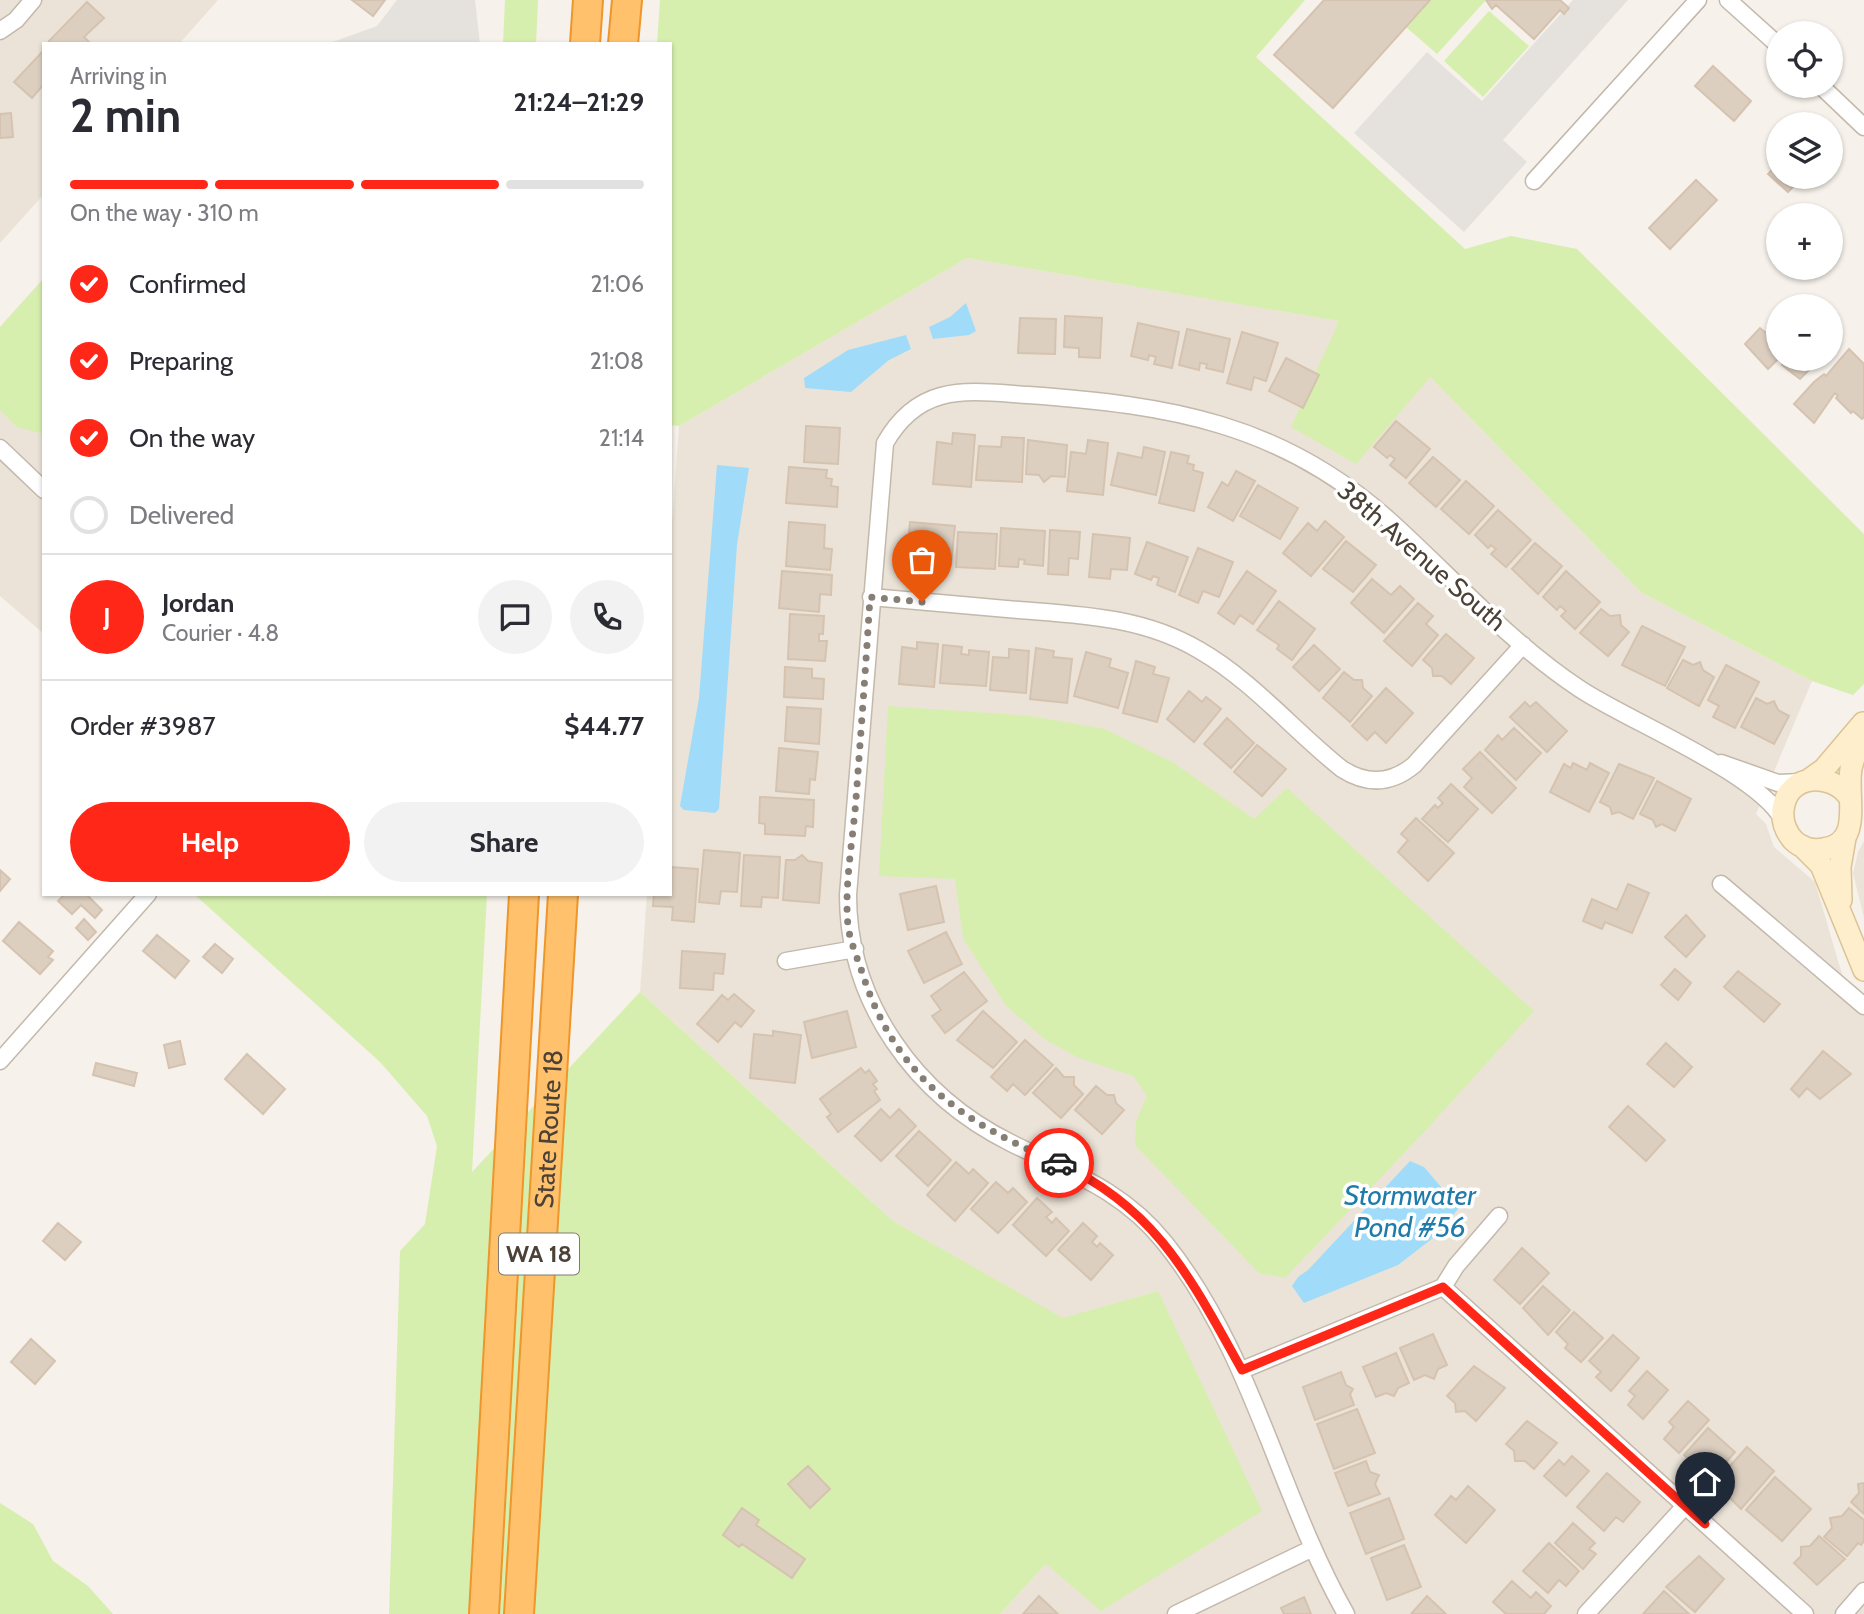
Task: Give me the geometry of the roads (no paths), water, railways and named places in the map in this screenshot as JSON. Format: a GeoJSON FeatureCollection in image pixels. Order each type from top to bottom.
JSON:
{"type":"FeatureCollection","features":[{"type":"Feature","properties":{"kind":"highway"},"geometry":{"type":"LineString","coordinates":[[584,42],[588,0]]}},
{"type":"Feature","properties":{"kind":"highway"},"geometry":{"type":"LineString","coordinates":[[624,42],[627,0]]}},
{"type":"Feature","properties":{"kind":"highway","name":"State Route 18"},"geometry":{"type":"LineString","coordinates":[[484,1614],[524,896]]}},
{"type":"Feature","properties":{"kind":"highway","name":"State Route 18"},"geometry":{"type":"LineString","coordinates":[[519,1614],[563,896]]}},
{"type":"Feature","properties":{"kind":"street"},"geometry":{"type":"LineString","coordinates":[[0,31],[16,20],[33,0]]}},
{"type":"Feature","properties":{"kind":"street"},"geometry":{"type":"LineString","coordinates":[[1534,181],[1698,0]]}},
{"type":"Feature","properties":{"kind":"street"},"geometry":{"type":"LineString","coordinates":[[1728,0],[1766,34]]}},
{"type":"Feature","properties":{"kind":"street"},"geometry":{"type":"LineString","coordinates":[[1834,98],[1864,127]]}},
{"type":"Feature","properties":{"kind":"street","name":"38th Avenue South"},"geometry":{"type":"LineString","coordinates":[[870,597],[883,452],[897,424],[909,411],[931,398],[960,392],[1037,396],[1168,410],[1216,422],[1269,440],[1345,485],[1377,510],[1523,645],[1580,689],[1709,759],[1766,800],[1783,820]]}},
{"type":"Feature","properties":{"kind":"street"},"geometry":{"type":"LineString","coordinates":[[0,448],[42,488]]}},
{"type":"Feature","properties":{"kind":"street"},"geometry":{"type":"LineString","coordinates":[[1346,1614],[1313,1548],[1242,1370],[1181,1265],[1139,1216],[1082,1175],[1010,1142],[972,1120],[919,1076],[890,1038],[867,987],[848,927],[848,895],[870,597],[1090,616],[1125,621],[1158,630],[1200,650],[1231,672],[1342,769],[1358,778],[1373,781],[1387,780],[1413,765],[1523,645]]}},
{"type":"Feature","properties":{"kind":"street"},"geometry":{"type":"LineString","coordinates":[[1864,722],[1824,769],[1786,798],[1783,820],[1793,839],[1821,865],[1864,970]]}},
{"type":"Feature","properties":{"kind":"street"},"geometry":{"type":"LineString","coordinates":[[1843,919],[1839,880],[1845,838],[1854,819],[1850,798],[1850,770],[1864,734]]}},
{"type":"Feature","properties":{"kind":"street","name":"38th Avenue South"},"geometry":{"type":"LineString","coordinates":[[1709,759],[1778,783],[1806,781]]}},
{"type":"Feature","properties":{"kind":"street"},"geometry":{"type":"LineString","coordinates":[[1806,781],[1838,784],[1850,798]]}},
{"type":"Feature","properties":{"kind":"street"},"geometry":{"type":"LineString","coordinates":[[1802,846],[1811,849],[1829,848],[1845,838]]}},
{"type":"Feature","properties":{"kind":"street"},"geometry":{"type":"LineString","coordinates":[[1721,884],[1864,1006]]}},
{"type":"Feature","properties":{"kind":"street"},"geometry":{"type":"LineString","coordinates":[[0,1061],[146,896]]}},
{"type":"Feature","properties":{"kind":"street"},"geometry":{"type":"LineString","coordinates":[[786,961],[855,949]]}},
{"type":"Feature","properties":{"kind":"street"},"geometry":{"type":"LineString","coordinates":[[1242,1370],[1443,1287],[1456,1266],[1499,1216]]}},
{"type":"Feature","properties":{"kind":"street"},"geometry":{"type":"LineString","coordinates":[[1443,1287],[1804,1614]]}},
{"type":"Feature","properties":{"kind":"street"},"geometry":{"type":"LineString","coordinates":[[1587,1614],[1685,1506]]}},
{"type":"Feature","properties":{"kind":"street"},"geometry":{"type":"LineString","coordinates":[[1176,1614],[1313,1548]]}},
{"type":"Feature","properties":{"kind":"street"},"geometry":{"type":"LineString","coordinates":[[1844,1614],[1864,1591]]}},
{"type":"Feature","properties":{"kind":"water"},"geometry":{"type":"Polygon","coordinates":[[[966,303],[976,331],[969,335],[933,339],[929,327],[950,317],[966,303]]]}},
{"type":"Feature","properties":{"kind":"water"},"geometry":{"type":"Polygon","coordinates":[[[906,335],[911,349],[889,360],[851,392],[805,388],[804,378],[848,350],[906,335]]]}},
{"type":"Feature","properties":{"kind":"water"},"geometry":{"type":"Polygon","coordinates":[[[717,465],[749,468],[737,545],[719,809],[715,813],[684,810],[680,806],[699,698],[717,465]]]}},
{"type":"Feature","properties":{"kind":"water","name":"Stormwater Pond #56"},"geometry":{"type":"Polygon","coordinates":[[[1410,1161],[1424,1167],[1459,1208],[1433,1238],[1398,1265],[1304,1303],[1292,1286],[1298,1277],[1308,1270],[1410,1161]]]}}]}
